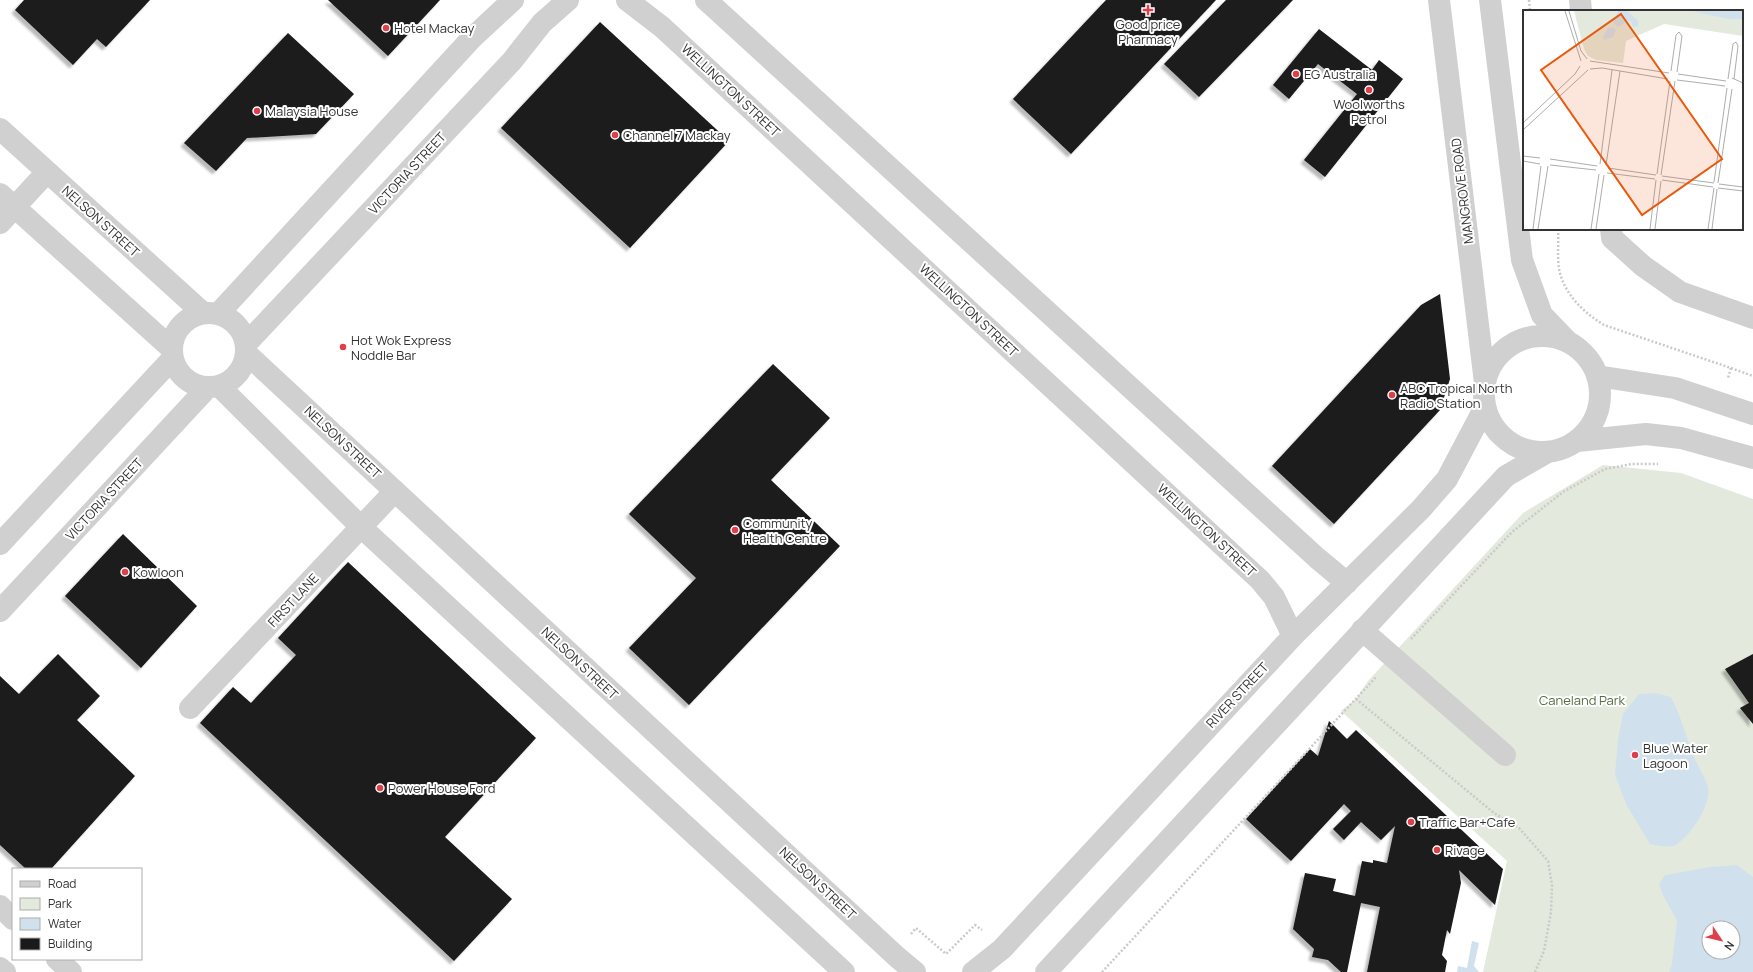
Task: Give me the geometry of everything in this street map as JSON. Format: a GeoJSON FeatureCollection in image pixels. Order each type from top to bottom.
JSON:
{"type":"FeatureCollection","features":[{"type":"Feature","properties":{"kind":"street"},"geometry":{"type":"LineString","coordinates":[[210,313],[471,39],[513,0]]}},
{"type":"Feature","properties":{"kind":"street","name":"VICTORIA STREET"},"geometry":{"type":"LineString","coordinates":[[246,349],[506,66],[542,23],[568,0]]}},
{"type":"Feature","properties":{"kind":"street","name":"WELLINGTON STREET"},"geometry":{"type":"LineString","coordinates":[[627,0],[667,32],[1260,580],[1274,597],[1293,636]]}},
{"type":"Feature","properties":{"kind":"street"},"geometry":{"type":"LineString","coordinates":[[706,0],[1317,558],[1347,583]]}},
{"type":"Feature","properties":{"kind":"street","name":"MANGROVE ROAD"},"geometry":{"type":"LineString","coordinates":[[1439,0],[1485,383]]}},
{"type":"Feature","properties":{"kind":"street"},"geometry":{"type":"LineString","coordinates":[[1046,972],[1506,476],[1546,453],[1562,449],[1577,441],[1590,428],[1598,412],[1601,394],[1598,376],[1591,362],[1581,350],[1568,342],[1542,315],[1522,260],[1490,0]]}},
{"type":"Feature","properties":{"kind":"street"},"geometry":{"type":"LineString","coordinates":[[1580,0],[1581,10]]}},
{"type":"Feature","properties":{"kind":"street","name":"NELSON STREET"},"geometry":{"type":"LineString","coordinates":[[0,129],[47,172],[210,313]]}},
{"type":"Feature","properties":{"kind":"street"},"geometry":{"type":"LineString","coordinates":[[47,172],[5,208],[172,353]]}},
{"type":"Feature","properties":{"kind":"street"},"geometry":{"type":"LineString","coordinates":[[1611,230],[1612,238],[1643,266],[1680,292],[1753,318]]}},
{"type":"Feature","properties":{"kind":"street"},"geometry":{"type":"LineString","coordinates":[[210,313],[228,318],[236,325],[246,349],[243,364],[237,374],[229,381],[213,386],[196,385],[185,379],[177,370],[172,353],[174,336],[181,325],[191,317],[210,313]]}},
{"type":"Feature","properties":{"kind":"street"},"geometry":{"type":"LineString","coordinates":[[1546,453],[1529,451],[1514,446],[1501,436],[1491,422],[1485,406],[1485,383],[1491,367],[1502,353],[1516,342],[1533,337],[1550,337],[1568,342]]}},
{"type":"Feature","properties":{"kind":"street","name":"NELSON STREET"},"geometry":{"type":"LineString","coordinates":[[246,349],[395,491],[915,972]]}},
{"type":"Feature","properties":{"kind":"street"},"geometry":{"type":"LineString","coordinates":[[0,544],[172,353]]}},
{"type":"Feature","properties":{"kind":"street"},"geometry":{"type":"LineString","coordinates":[[1598,376],[1675,388],[1753,414]]}},
{"type":"Feature","properties":{"kind":"street"},"geometry":{"type":"LineString","coordinates":[[213,386],[361,527],[844,972]]}},
{"type":"Feature","properties":{"kind":"street","name":"VICTORIA STREET"},"geometry":{"type":"LineString","coordinates":[[0,611],[213,386]]}},
{"type":"Feature","properties":{"kind":"street","name":"RIVER STREET"},"geometry":{"type":"LineString","coordinates":[[973,972],[1002,949],[1293,636],[1421,508],[1447,479],[1485,406]]}},
{"type":"Feature","properties":{"kind":"street"},"geometry":{"type":"LineString","coordinates":[[1577,441],[1646,434],[1681,438],[1753,458]]}},
{"type":"Feature","properties":{"kind":"street","name":"FIRST LANE"},"geometry":{"type":"LineString","coordinates":[[190,708],[395,491]]}},
{"type":"Feature","properties":{"kind":"street"},"geometry":{"type":"LineString","coordinates":[[1362,630],[1505,755]]}},
{"type":"Feature","properties":{"kind":"street"},"geometry":{"type":"LineString","coordinates":[[0,906],[12,917]]}},
{"type":"Feature","properties":{"kind":"street"},"geometry":{"type":"LineString","coordinates":[[58,960],[71,972]]}},
{"type":"Feature","properties":{"kind":"street"},"geometry":{"type":"LineString","coordinates":[[0,968],[5,972]]}},
{"type":"Feature","properties":{"kind":"path"},"geometry":{"type":"LineString","coordinates":[[1529,0],[1530,10]]}},
{"type":"Feature","properties":{"kind":"path"},"geometry":{"type":"LineString","coordinates":[[1558,230],[1559,268],[1564,284],[1574,300],[1587,314],[1604,325],[1753,376]]}},
{"type":"Feature","properties":{"kind":"path"},"geometry":{"type":"LineString","coordinates":[[1727,382],[1731,368]]}},
{"type":"Feature","properties":{"kind":"path"},"geometry":{"type":"LineString","coordinates":[[1356,698],[1494,813],[1519,828],[1548,861],[1552,885],[1551,912],[1544,951],[1535,972]]}},
{"type":"Feature","properties":{"kind":"path"},"geometry":{"type":"LineString","coordinates":[[911,934],[916,928],[946,954],[975,925],[982,930]]}},
{"type":"Feature","properties":{"kind":"green space","name":"Caneland Park"},"geometry":{"type":"Polygon","coordinates":[[[1603,465],[1681,473],[1753,499],[1753,972],[1483,972],[1507,861],[1341,711],[1356,699],[1368,681],[1523,513],[1603,465]]]}},
{"type":"Feature","properties":{"kind":"water"},"geometry":{"type":"Polygon","coordinates":[[[1655,693],[1671,697],[1675,704],[1694,757],[1708,787],[1707,802],[1694,826],[1683,840],[1671,846],[1650,844],[1626,804],[1615,774],[1618,739],[1623,714],[1639,694],[1655,693]]]}},
{"type":"Feature","properties":{"kind":"water"},"geometry":{"type":"Polygon","coordinates":[[[1737,865],[1753,877],[1753,972],[1669,972],[1672,964],[1677,921],[1663,895],[1659,884],[1665,875],[1710,867],[1737,865]]]}},
{"type":"Feature","properties":{"kind":"water"},"geometry":{"type":"Polygon","coordinates":[[[1472,941],[1479,943],[1474,966],[1479,972],[1457,972],[1458,966],[1467,968],[1472,941]]]}},
{"type":"Feature","properties":{"kind":"building"},"geometry":{"type":"Polygon","coordinates":[[[24,0],[150,0],[106,47],[97,39],[73,65],[15,10],[24,0]]]}},
{"type":"Feature","properties":{"kind":"building","name":"Hotel Mackay"},"geometry":{"type":"Polygon","coordinates":[[[328,0],[440,0],[388,56],[328,0]]]}},
{"type":"Feature","properties":{"kind":"building"},"geometry":{"type":"Polygon","coordinates":[[[1106,0],[1216,0],[1071,154],[1013,99],[1106,0]]]}},
{"type":"Feature","properties":{"kind":"building"},"geometry":{"type":"Polygon","coordinates":[[[1226,0],[1293,0],[1199,97],[1164,64],[1226,0]]]}},
{"type":"Feature","properties":{"kind":"building","name":"Channel 7 Mackay"},"geometry":{"type":"Polygon","coordinates":[[[600,22],[729,141],[630,248],[501,128],[600,22]]]}},
{"type":"Feature","properties":{"kind":"building"},"geometry":{"type":"Polygon","coordinates":[[[1319,29],[1372,70],[1379,60],[1403,79],[1325,177],[1304,160],[1357,94],[1318,64],[1289,99],[1273,85],[1319,29]]]}},
{"type":"Feature","properties":{"kind":"building"},"geometry":{"type":"Polygon","coordinates":[[[288,33],[354,94],[316,134],[247,138],[216,171],[184,143],[288,33]]]}},
{"type":"Feature","properties":{"kind":"building","name":"ABC Tropical North Radio Station"},"geometry":{"type":"Polygon","coordinates":[[[1440,294],[1450,379],[1440,410],[1334,524],[1272,466],[1421,305],[1440,294]]]}},
{"type":"Feature","properties":{"kind":"building","name":"Community Health Centre"},"geometry":{"type":"Polygon","coordinates":[[[773,364],[830,418],[771,480],[840,546],[689,705],[629,648],[696,578],[629,514],[773,364]]]}},
{"type":"Feature","properties":{"kind":"building"},"geometry":{"type":"Polygon","coordinates":[[[123,534],[197,606],[141,668],[65,596],[123,534]]]}},
{"type":"Feature","properties":{"kind":"building","name":"Power House Ford"},"geometry":{"type":"Polygon","coordinates":[[[348,562],[536,738],[445,837],[512,899],[454,961],[200,723],[233,687],[251,703],[296,655],[278,638],[348,562]]]}},
{"type":"Feature","properties":{"kind":"building"},"geometry":{"type":"Polygon","coordinates":[[[58,654],[100,696],[77,720],[135,776],[52,868],[25,868],[0,845],[0,676],[19,694],[58,654]]]}},
{"type":"Feature","properties":{"kind":"building"},"geometry":{"type":"Polygon","coordinates":[[[1753,654],[1753,724],[1740,708],[1749,703],[1725,669],[1753,654]]]}},
{"type":"Feature","properties":{"kind":"building","name":"Rivage"},"geometry":{"type":"Polygon","coordinates":[[[1329,721],[1347,739],[1356,730],[1503,869],[1495,905],[1459,870],[1461,883],[1450,934],[1447,930],[1442,955],[1447,961],[1445,972],[1367,972],[1380,907],[1361,903],[1347,972],[1341,972],[1328,960],[1312,957],[1314,949],[1293,929],[1305,873],[1336,879],[1333,891],[1355,896],[1362,861],[1373,863],[1373,860],[1387,863],[1395,826],[1381,840],[1361,822],[1344,840],[1333,829],[1351,811],[1344,804],[1291,861],[1246,819],[1310,749],[1318,756],[1329,721]]]}},
{"type":"Feature","properties":{"kind":"place","name":"Good price Pharmacy"},"geometry":{"type":"Point","coordinates":[1148,10]}},
{"type":"Feature","properties":{"kind":"place","name":"Hotel Mackay"},"geometry":{"type":"Point","coordinates":[386,28]}},
{"type":"Feature","properties":{"kind":"place","name":"EG Australia"},"geometry":{"type":"Point","coordinates":[1296,74]}},
{"type":"Feature","properties":{"kind":"place","name":"Woolworths Petrol"},"geometry":{"type":"Point","coordinates":[1369,90]}},
{"type":"Feature","properties":{"kind":"place","name":"Malaysia House"},"geometry":{"type":"Point","coordinates":[257,111]}},
{"type":"Feature","properties":{"kind":"place","name":"Channel 7 Mackay"},"geometry":{"type":"Point","coordinates":[615,135]}},
{"type":"Feature","properties":{"kind":"place","name":"Hot Wok Express Noddle Bar"},"geometry":{"type":"Point","coordinates":[343,347]}},
{"type":"Feature","properties":{"kind":"place","name":"ABC Tropical North Radio Station"},"geometry":{"type":"Point","coordinates":[1392,395]}},
{"type":"Feature","properties":{"kind":"place","name":"Community Health Centre"},"geometry":{"type":"Point","coordinates":[735,530]}},
{"type":"Feature","properties":{"kind":"place","name":"Kowloon"},"geometry":{"type":"Point","coordinates":[125,572]}},
{"type":"Feature","properties":{"kind":"place","name":"Blue Water Lagoon"},"geometry":{"type":"Point","coordinates":[1635,755]}},
{"type":"Feature","properties":{"kind":"place","name":"Power House Ford"},"geometry":{"type":"Point","coordinates":[380,788]}},
{"type":"Feature","properties":{"kind":"place","name":"Traffic Bar+Cafe"},"geometry":{"type":"Point","coordinates":[1411,822]}},
{"type":"Feature","properties":{"kind":"place","name":"Rivage"},"geometry":{"type":"Point","coordinates":[1437,850]}}]}
